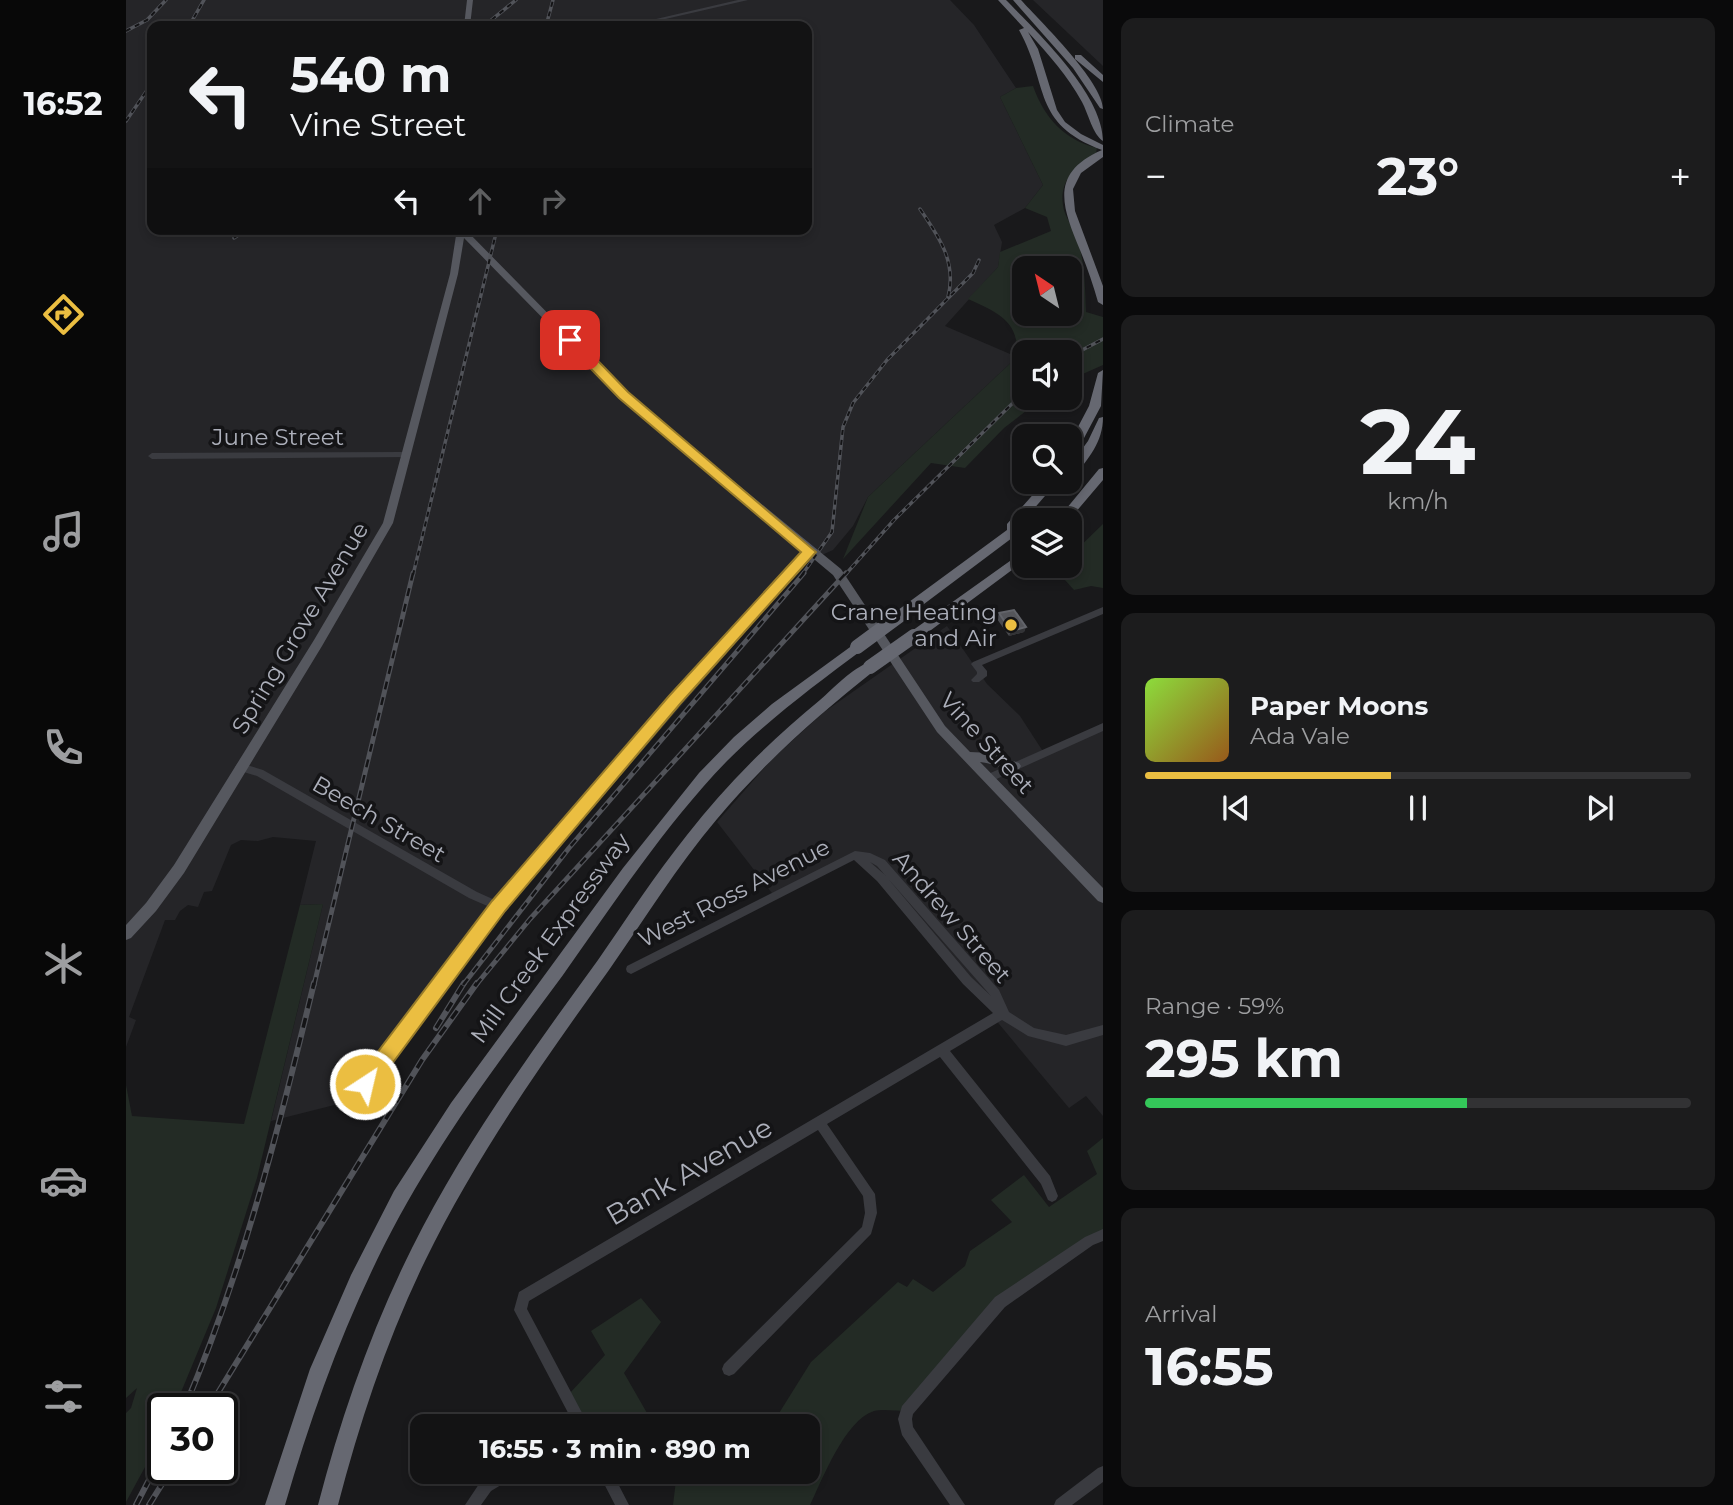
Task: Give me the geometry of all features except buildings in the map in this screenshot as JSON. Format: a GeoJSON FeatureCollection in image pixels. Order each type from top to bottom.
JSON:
{"type":"FeatureCollection","features":[{"type":"Feature","properties":{"kind":"highway"},"geometry":{"type":"LineString","coordinates":[[1002,0],[1055,54],[1072,77],[1094,114],[1103,138]]}},
{"type":"Feature","properties":{"kind":"highway"},"geometry":{"type":"LineString","coordinates":[[1017,0],[1086,79],[1103,106]]}},
{"type":"Feature","properties":{"kind":"highway"},"geometry":{"type":"LineString","coordinates":[[1014,13],[1036,52],[1052,113],[1072,132],[1103,151],[1070,180],[1066,203],[1103,302]]}},
{"type":"Feature","properties":{"kind":"highway"},"geometry":{"type":"LineString","coordinates":[[1043,27],[1103,79]]}},
{"type":"Feature","properties":{"kind":"highway"},"geometry":{"type":"LineString","coordinates":[[1082,430],[1095,406],[1103,373]]}},
{"type":"Feature","properties":{"kind":"highway"},"geometry":{"type":"LineString","coordinates":[[1082,458],[1103,420]]}},
{"type":"Feature","properties":{"kind":"highway"},"geometry":{"type":"LineString","coordinates":[[1073,508],[1103,472]]}},
{"type":"Feature","properties":{"kind":"highway"},"geometry":{"type":"LineString","coordinates":[[1003,538],[1040,494]]}},
{"type":"Feature","properties":{"kind":"highway","name":"Mill Creek Expressway"},"geometry":{"type":"LineString","coordinates":[[1039,508],[1052,494]]}},
{"type":"Feature","properties":{"kind":"highway","name":"Mill Creek Expressway"},"geometry":{"type":"LineString","coordinates":[[275,1505],[293,1444],[337,1325],[396,1207],[452,1115],[631,867],[705,776],[776,708],[1012,531]]}},
{"type":"Feature","properties":{"kind":"highway"},"geometry":{"type":"LineString","coordinates":[[328,1505],[366,1382],[395,1306],[436,1222],[495,1121],[690,842],[719,804],[793,728],[870,667],[1012,564]]}},
{"type":"Feature","properties":{"kind":"main road"},"geometry":{"type":"LineString","coordinates":[[468,21],[470,0]]}},
{"type":"Feature","properties":{"kind":"main road","name":"Spring Grove Avenue"},"geometry":{"type":"LineString","coordinates":[[126,934],[151,908],[180,869],[388,523],[454,274],[460,235]]}},
{"type":"Feature","properties":{"kind":"main road","name":"Vine Street"},"geometry":{"type":"LineString","coordinates":[[466,235],[623,395],[809,552],[837,572],[879,632],[930,714],[966,756],[1103,897]]}},
{"type":"Feature","properties":{"kind":"main road"},"geometry":{"type":"LineString","coordinates":[[966,756],[991,758],[1015,766]]}},
{"type":"Feature","properties":{"kind":"street"},"geometry":{"type":"LineString","coordinates":[[651,21],[745,0]]}},
{"type":"Feature","properties":{"kind":"street","name":"June Street"},"geometry":{"type":"LineString","coordinates":[[152,456],[405,455]]}},
{"type":"Feature","properties":{"kind":"street"},"geometry":{"type":"LineString","coordinates":[[362,1089],[499,906],[683,690],[809,552]]}},
{"type":"Feature","properties":{"kind":"street"},"geometry":{"type":"LineString","coordinates":[[976,680],[982,676],[982,671],[976,664],[1103,610]]}},
{"type":"Feature","properties":{"kind":"street"},"geometry":{"type":"LineString","coordinates":[[989,778],[1103,727]]}},
{"type":"Feature","properties":{"kind":"street","name":"Beech Street"},"geometry":{"type":"LineString","coordinates":[[240,767],[260,773],[472,895],[499,906]]}},
{"type":"Feature","properties":{"kind":"street","name":"West Ross Avenue"},"geometry":{"type":"LineString","coordinates":[[631,969],[855,855]]}},
{"type":"Feature","properties":{"kind":"street","name":"Andrew Street"},"geometry":{"type":"LineString","coordinates":[[855,855],[877,873],[984,1000],[1021,1027],[1051,1040],[1076,1041],[1103,1030]]}},
{"type":"Feature","properties":{"kind":"street","name":"Bank Avenue"},"geometry":{"type":"LineString","coordinates":[[575,1414],[520,1310],[521,1301],[534,1290],[820,1124],[1004,1013]]}},
{"type":"Feature","properties":{"kind":"street"},"geometry":{"type":"LineString","coordinates":[[942,1050],[1046,1180],[1052,1196]]}},
{"type":"Feature","properties":{"kind":"street"},"geometry":{"type":"LineString","coordinates":[[729,1369],[867,1230],[871,1213],[869,1194],[820,1124]]}},
{"type":"Feature","properties":{"kind":"street"},"geometry":{"type":"LineString","coordinates":[[958,1505],[907,1430],[907,1411],[1000,1301],[1089,1241],[1103,1235]]}},
{"type":"Feature","properties":{"kind":"street"},"geometry":{"type":"LineString","coordinates":[[1061,1505],[1103,1473]]}},
{"type":"Feature","properties":{"kind":"street"},"geometry":{"type":"LineString","coordinates":[[472,1505],[489,1484]]}},
{"type":"Feature","properties":{"kind":"street"},"geometry":{"type":"LineString","coordinates":[[611,1484],[622,1505]]}},
{"type":"Feature","properties":{"kind":"shaded area"},"geometry":{"type":"Polygon","coordinates":[[[126,0],[950,0],[974,25],[1016,88],[1000,97],[1043,185],[1025,208],[994,225],[1002,242],[998,267],[945,326],[1012,355],[1012,362],[868,497],[853,526],[833,550],[806,562],[479,939],[362,1098],[271,1121],[323,904],[300,905],[316,841],[273,837],[258,841],[241,840],[231,845],[212,891],[204,892],[198,907],[188,905],[180,911],[175,920],[165,920],[129,1017],[136,1020],[126,1047],[126,0]]]}},
{"type":"Feature","properties":{"kind":"shaded area"},"geometry":{"type":"Polygon","coordinates":[[[1033,0],[1103,0],[1103,66],[1033,0]]]}},
{"type":"Feature","properties":{"kind":"shaded area"},"geometry":{"type":"Polygon","coordinates":[[[1033,86],[1043,108],[1057,126],[1075,139],[1097,148],[1096,153],[1071,174],[1062,196],[1064,210],[1077,236],[1081,256],[1012,256],[1012,326],[1082,326],[1082,263],[1086,312],[1103,317],[1103,365],[1082,374],[1082,340],[1016,340],[1004,319],[968,299],[998,267],[1000,252],[1051,231],[1047,217],[1025,208],[1043,185],[1000,97],[1016,88],[1033,86]]]}},
{"type":"Feature","properties":{"kind":"shaded area"},"geometry":{"type":"Polygon","coordinates":[[[1012,362],[1012,410],[1027,410],[1004,428],[965,468],[931,463],[843,559],[868,497],[1012,362]]]}},
{"type":"Feature","properties":{"kind":"shaded area"},"geometry":{"type":"Polygon","coordinates":[[[1103,524],[1103,588],[1091,586],[1074,590],[1063,578],[1082,578],[1082,544],[1103,524]]]}},
{"type":"Feature","properties":{"kind":"shaded area"},"geometry":{"type":"Polygon","coordinates":[[[947,626],[987,684],[1020,716],[1044,753],[1103,727],[1103,1116],[1086,1096],[1069,1108],[994,1018],[1003,1013],[855,856],[775,897],[717,822],[772,759],[824,712],[947,626]]]}},
{"type":"Feature","properties":{"kind":"shaded area"},"geometry":{"type":"Polygon","coordinates":[[[323,904],[257,1178],[216,1308],[181,1393],[147,1393],[147,1463],[126,1502],[126,1413],[131,1408],[137,1388],[126,1398],[126,1085],[132,1116],[244,1124],[300,905],[323,904]]]}},
{"type":"Feature","properties":{"kind":"shaded area"},"geometry":{"type":"Polygon","coordinates":[[[1103,1138],[1103,1235],[1013,1292],[907,1411],[878,1410],[863,1417],[844,1438],[820,1484],[820,1414],[778,1414],[811,1362],[898,1282],[907,1287],[913,1279],[933,1292],[965,1266],[970,1251],[1012,1222],[991,1200],[1024,1175],[1049,1207],[1097,1174],[1087,1151],[1103,1138]]]}},
{"type":"Feature","properties":{"kind":"shaded area"},"geometry":{"type":"Polygon","coordinates":[[[641,1298],[661,1322],[624,1373],[648,1414],[581,1414],[570,1393],[605,1355],[591,1331],[641,1298]]]}},
{"type":"Feature","properties":{"kind":"shaded area"},"geometry":{"type":"Polygon","coordinates":[[[676,1484],[820,1484],[810,1505],[673,1505],[676,1484]]]}},
{"type":"Feature","properties":{"kind":"railway"},"geometry":{"type":"LineString","coordinates":[[126,31],[147,20],[166,0]]}},
{"type":"Feature","properties":{"kind":"railway"},"geometry":{"type":"LineString","coordinates":[[192,21],[204,0]]}},
{"type":"Feature","properties":{"kind":"railway"},"geometry":{"type":"LineString","coordinates":[[490,21],[516,0]]}},
{"type":"Feature","properties":{"kind":"railway"},"geometry":{"type":"LineString","coordinates":[[547,21],[553,0]]}},
{"type":"Feature","properties":{"kind":"railway"},"geometry":{"type":"LineString","coordinates":[[126,121],[147,90]]}},
{"type":"Feature","properties":{"kind":"railway"},"geometry":{"type":"LineString","coordinates":[[920,209],[940,240],[948,261],[948,297]]}},
{"type":"Feature","properties":{"kind":"railway"},"geometry":{"type":"LineString","coordinates":[[234,238],[238,235]]}},
{"type":"Feature","properties":{"kind":"railway"},"geometry":{"type":"LineString","coordinates":[[413,575],[496,235]]}},
{"type":"Feature","properties":{"kind":"railway"},"geometry":{"type":"LineString","coordinates":[[802,575],[832,532],[843,427],[853,403],[887,360],[973,273],[979,260]]}},
{"type":"Feature","properties":{"kind":"railway"},"geometry":{"type":"LineString","coordinates":[[1082,350],[1103,339]]}},
{"type":"Feature","properties":{"kind":"railway"},"geometry":{"type":"LineString","coordinates":[[845,575],[894,520],[1012,404]]}},
{"type":"Feature","properties":{"kind":"railway"},"geometry":{"type":"LineString","coordinates":[[314,985],[413,573]]}},
{"type":"Feature","properties":{"kind":"railway"},"geometry":{"type":"LineString","coordinates":[[463,985],[569,848],[804,573]]}},
{"type":"Feature","properties":{"kind":"railway"},"geometry":{"type":"LineString","coordinates":[[476,985],[530,919],[846,573]]}},
{"type":"Feature","properties":{"kind":"railway"},"geometry":{"type":"LineString","coordinates":[[190,1393],[224,1305],[258,1199],[314,983]]}},
{"type":"Feature","properties":{"kind":"railway"},"geometry":{"type":"LineString","coordinates":[[436,1028],[464,983]]}},
{"type":"Feature","properties":{"kind":"railway"},"geometry":{"type":"LineString","coordinates":[[218,1393],[422,1060],[477,983]]}},
{"type":"Feature","properties":{"kind":"railway"},"geometry":{"type":"LineString","coordinates":[[136,1505],[147,1484]]}},
{"type":"Feature","properties":{"kind":"railway"},"geometry":{"type":"LineString","coordinates":[[149,1505],[162,1484]]}},
{"type":"Feature","properties":{"kind":"place","name":"Crane Heating and Air"},"geometry":{"type":"Point","coordinates":[1011,625]}},
{"type":"Feature","properties":{"kind":"route"},"geometry":{"type":"LineString","coordinates":[[365,1084],[403,1030],[499,906],[674,700],[763,599],[809,552],[623,395],[570,340]]}}]}
